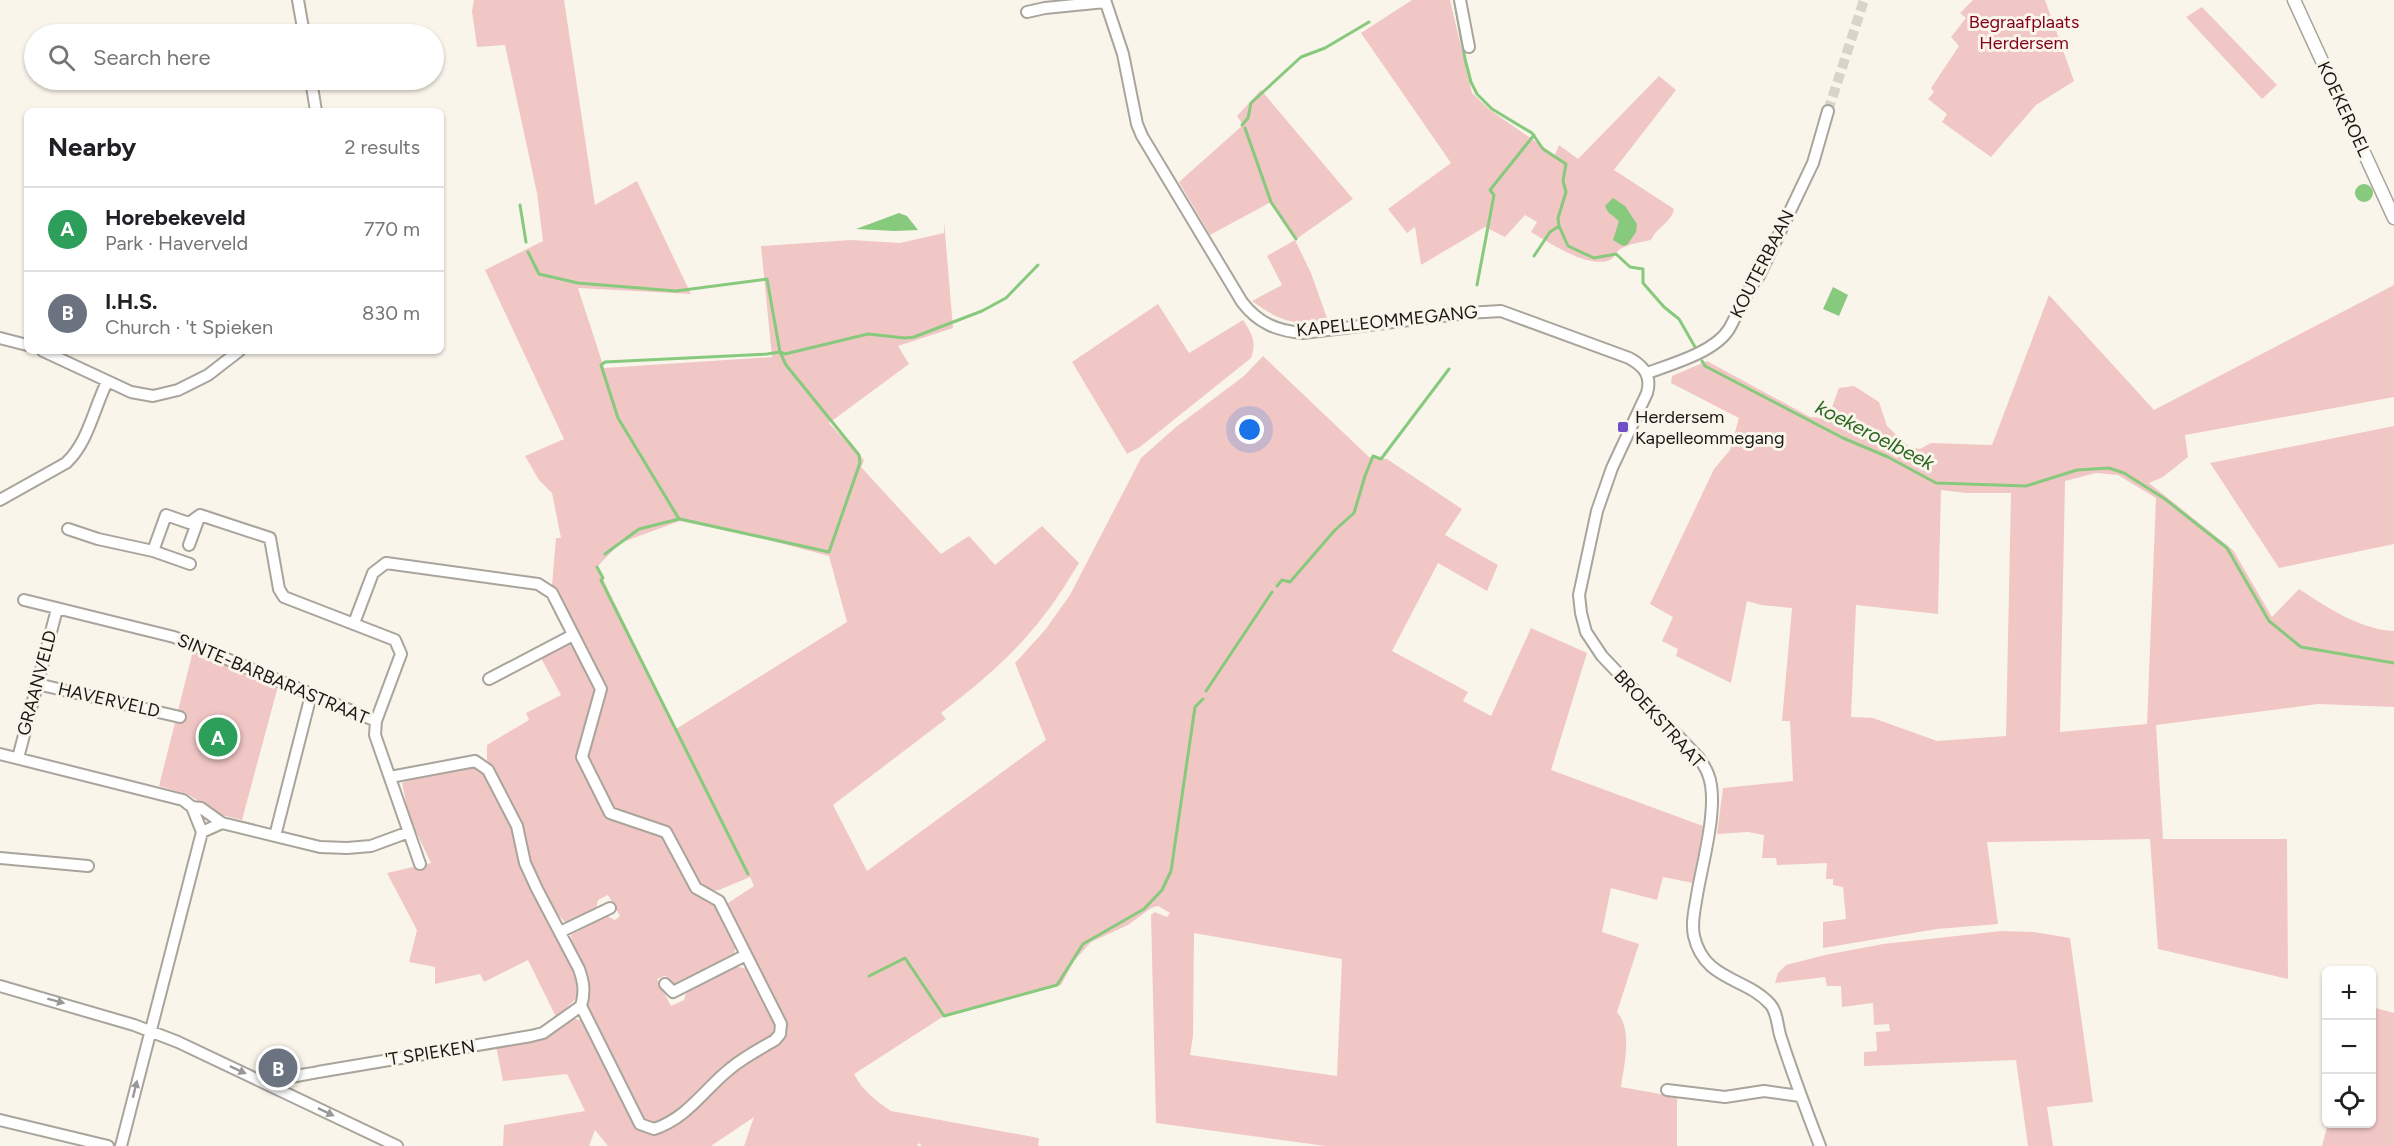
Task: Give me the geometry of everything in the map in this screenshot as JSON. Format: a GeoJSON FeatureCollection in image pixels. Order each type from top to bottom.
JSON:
{"type":"FeatureCollection","features":[{"type":"Feature","properties":{"kind":"street"},"geometry":{"type":"LineString","coordinates":[[298,0],[302,24]]}},
{"type":"Feature","properties":{"kind":"street"},"geometry":{"type":"LineString","coordinates":[[1460,0],[1469,46]]}},
{"type":"Feature","properties":{"kind":"street","name":"KOEKEROEL"},"geometry":{"type":"LineString","coordinates":[[2294,0],[2394,218]]}},
{"type":"Feature","properties":{"kind":"street"},"geometry":{"type":"LineString","coordinates":[[1027,12],[1105,1]]}},
{"type":"Feature","properties":{"kind":"street","name":"KAPELLEOMMEGANG"},"geometry":{"type":"LineString","coordinates":[[1105,1],[1123,54],[1137,124],[1142,136],[1242,302],[1258,319],[1277,329],[1303,333],[1501,311],[1629,358],[1638,363],[1647,373]]}},
{"type":"Feature","properties":{"kind":"street"},"geometry":{"type":"LineString","coordinates":[[313,90],[316,108]]}},
{"type":"Feature","properties":{"kind":"street","name":"KOUTERBAAN"},"geometry":{"type":"LineString","coordinates":[[1647,373],[1712,347],[1728,331],[1752,284],[1759,276],[1813,164],[1828,111]]}},
{"type":"Feature","properties":{"kind":"street"},"geometry":{"type":"LineString","coordinates":[[0,338],[24,344]]}},
{"type":"Feature","properties":{"kind":"street"},"geometry":{"type":"LineString","coordinates":[[50,354],[131,392],[153,396],[178,390],[208,375],[235,354]]}},
{"type":"Feature","properties":{"kind":"street","name":"BROEKSTRAAT"},"geometry":{"type":"LineString","coordinates":[[1647,373],[1649,387],[1647,393],[1612,468],[1597,511],[1579,595],[1581,613],[1586,632],[1602,656],[1699,758],[1708,773],[1713,802],[1694,913],[1694,934],[1699,951],[1712,967],[1758,994],[1774,1010],[1800,1096],[1820,1146]]}},
{"type":"Feature","properties":{"kind":"street"},"geometry":{"type":"LineString","coordinates":[[0,500],[66,463],[74,456],[81,445],[107,382]]}},
{"type":"Feature","properties":{"kind":"street"},"geometry":{"type":"LineString","coordinates":[[153,551],[166,515],[189,523],[200,515]]}},
{"type":"Feature","properties":{"kind":"street"},"geometry":{"type":"LineString","coordinates":[[189,545],[200,515]]}},
{"type":"Feature","properties":{"kind":"street"},"geometry":{"type":"LineString","coordinates":[[200,515],[270,538],[279,590],[284,597],[354,622],[395,640],[401,654],[376,721]]}},
{"type":"Feature","properties":{"kind":"street"},"geometry":{"type":"LineString","coordinates":[[68,529],[109,542],[153,551],[190,564]]}},
{"type":"Feature","properties":{"kind":"street"},"geometry":{"type":"LineString","coordinates":[[354,622],[373,573],[386,563],[538,584],[552,593],[601,689],[582,757],[610,813],[666,832],[696,888],[719,902],[781,1024],[780,1034],[775,1040],[729,1069],[689,1110],[663,1126],[654,1129],[646,1127],[636,1119],[581,1006],[584,982],[525,863],[517,826],[488,770],[475,761],[390,777]]}},
{"type":"Feature","properties":{"kind":"street","name":"SINTE-BARBARASTRAAT"},"geometry":{"type":"LineString","coordinates":[[24,600],[174,637],[376,721],[375,735],[420,864]]}},
{"type":"Feature","properties":{"kind":"street","name":"GRAANVELD"},"geometry":{"type":"LineString","coordinates":[[18,758],[57,609]]}},
{"type":"Feature","properties":{"kind":"street"},"geometry":{"type":"LineString","coordinates":[[489,679],[573,635]]}},
{"type":"Feature","properties":{"kind":"street","name":"HAVERVELD"},"geometry":{"type":"LineString","coordinates":[[37,684],[180,717]]}},
{"type":"Feature","properties":{"kind":"street"},"geometry":{"type":"LineString","coordinates":[[275,836],[311,695]]}},
{"type":"Feature","properties":{"kind":"street"},"geometry":{"type":"LineString","coordinates":[[0,754],[183,800],[192,807],[202,832],[121,1146]]}},
{"type":"Feature","properties":{"kind":"street"},"geometry":{"type":"LineString","coordinates":[[192,807],[201,808],[222,823],[320,847],[371,846],[408,832]]}},
{"type":"Feature","properties":{"kind":"street"},"geometry":{"type":"LineString","coordinates":[[202,832],[222,823]]}},
{"type":"Feature","properties":{"kind":"street"},"geometry":{"type":"LineString","coordinates":[[0,858],[88,866]]}},
{"type":"Feature","properties":{"kind":"street"},"geometry":{"type":"LineString","coordinates":[[560,932],[610,908]]}},
{"type":"Feature","properties":{"kind":"street"},"geometry":{"type":"LineString","coordinates":[[665,984],[673,993],[746,955]]}},
{"type":"Feature","properties":{"kind":"street"},"geometry":{"type":"LineString","coordinates":[[0,986],[151,1031],[273,1086],[397,1146]]}},
{"type":"Feature","properties":{"kind":"street","name":"'T SPIEKEN"},"geometry":{"type":"LineString","coordinates":[[273,1086],[293,1077],[318,1072],[543,1033],[581,1006]]}},
{"type":"Feature","properties":{"kind":"street"},"geometry":{"type":"LineString","coordinates":[[1667,1090],[1725,1097],[1764,1091],[1800,1096]]}},
{"type":"Feature","properties":{"kind":"street"},"geometry":{"type":"LineString","coordinates":[[0,1120],[108,1146]]}},
{"type":"Feature","properties":{"kind":"green space"},"geometry":{"type":"Polygon","coordinates":[[[474,0],[564,0],[595,205],[637,181],[691,294],[578,288],[604,368],[772,357],[761,246],[851,240],[900,243],[944,233],[944,221],[953,328],[898,346],[909,364],[829,423],[864,460],[861,467],[941,554],[969,536],[995,565],[1042,526],[1079,563],[1034,628],[997,667],[941,713],[946,719],[833,805],[867,871],[1046,740],[1015,663],[1045,630],[1070,595],[1141,458],[1176,427],[1244,376],[1263,356],[1369,457],[1387,459],[1462,509],[1445,535],[1498,565],[1487,591],[1438,563],[1392,651],[1468,692],[1463,701],[1491,716],[1531,628],[1587,653],[1551,770],[1703,826],[1693,883],[1663,877],[1657,900],[1611,888],[1602,932],[1639,944],[1617,1012],[1622,1019],[1626,1038],[1621,1087],[1677,1097],[1677,1146],[1326,1146],[1156,1123],[1151,915],[1155,912],[1167,917],[1170,913],[1158,906],[1151,908],[1128,925],[1091,942],[1074,961],[1061,985],[944,1016],[854,1074],[870,1095],[891,1111],[1039,1138],[1038,1146],[922,1146],[919,1143],[917,1146],[744,1146],[754,1117],[711,1146],[608,1146],[595,1130],[589,1146],[503,1146],[504,1125],[585,1111],[567,1074],[503,1081],[496,1046],[571,1018],[585,1021],[634,1122],[647,1132],[663,1132],[692,1114],[750,1058],[776,1045],[787,1030],[728,903],[754,886],[750,877],[719,890],[709,891],[698,883],[677,843],[616,810],[605,794],[588,756],[606,687],[552,585],[556,538],[561,538],[552,493],[539,480],[525,456],[564,439],[485,270],[543,241],[537,193],[505,45],[477,47],[472,11],[474,0]],[[680,521],[620,543],[597,567],[676,729],[847,622],[829,556],[761,538],[680,521]],[[1194,933],[1193,1036],[1190,1055],[1337,1076],[1342,959],[1194,933]]]}},
{"type":"Feature","properties":{"kind":"green space"},"geometry":{"type":"Polygon","coordinates":[[[1412,0],[1450,0],[1472,93],[1490,110],[1555,155],[1559,145],[1578,159],[1659,76],[1676,90],[1614,170],[1674,209],[1670,218],[1651,240],[1622,248],[1610,260],[1591,261],[1569,254],[1531,232],[1537,222],[1525,215],[1505,237],[1485,227],[1421,265],[1415,227],[1407,233],[1388,209],[1451,163],[1361,33],[1412,0]]]}},
{"type":"Feature","properties":{"kind":"green space","name":"Begraafplaats Herdersem"},"geometry":{"type":"Polygon","coordinates":[[[1973,0],[2045,0],[2074,81],[2036,105],[1991,157],[1942,122],[1947,114],[1928,99],[1934,92],[1931,88],[1959,46],[1951,37],[1966,18],[1960,13],[1973,0]]]}},
{"type":"Feature","properties":{"kind":"green space"},"geometry":{"type":"Polygon","coordinates":[[[2202,7],[2277,85],[2262,99],[2186,17],[2202,7]]]}},
{"type":"Feature","properties":{"kind":"green space"},"geometry":{"type":"Polygon","coordinates":[[[1261,90],[1353,199],[1295,240],[1271,202],[1210,235],[1179,182],[1243,125],[1237,116],[1261,90]]]}},
{"type":"Feature","properties":{"kind":"green space"},"geometry":{"type":"Polygon","coordinates":[[[1295,240],[1311,273],[1328,321],[1306,323],[1288,320],[1252,301],[1282,285],[1267,256],[1295,240]]]}},
{"type":"Feature","properties":{"kind":"green space"},"geometry":{"type":"Polygon","coordinates":[[[2394,285],[2394,397],[2185,435],[2188,457],[2163,477],[2149,483],[2233,550],[2272,617],[2299,589],[2356,622],[2394,631],[2394,707],[2318,704],[2156,725],[2163,839],[2287,839],[2288,979],[2158,949],[2150,839],[1987,842],[1998,924],[1937,929],[1823,948],[1823,922],[1846,919],[1843,887],[1833,885],[1833,879],[1826,879],[1827,863],[1777,865],[1776,858],[1762,858],[1764,835],[1748,832],[1717,834],[1723,788],[1793,781],[1790,721],[1782,721],[1792,608],[1761,605],[1747,601],[1731,683],[1676,656],[1678,649],[1662,641],[1673,617],[1650,604],[1714,469],[1730,450],[1739,418],[1671,383],[1672,376],[1707,361],[1810,417],[1828,418],[1839,388],[1854,386],[1879,402],[1887,426],[1909,447],[1920,449],[1931,443],[1992,445],[2049,295],[2154,410],[2394,285]],[[2096,473],[2065,481],[2060,732],[2147,724],[2156,498],[2118,475],[2096,473]],[[1941,490],[1938,614],[1856,605],[1851,717],[1873,718],[1937,741],[2006,736],[2011,493],[1966,493],[1941,490]]]}},
{"type":"Feature","properties":{"kind":"green space"},"geometry":{"type":"Polygon","coordinates":[[[1158,304],[1189,353],[1243,320],[1253,338],[1253,352],[1251,358],[1140,447],[1127,454],[1072,362],[1158,304]]]}},
{"type":"Feature","properties":{"kind":"green space"},"geometry":{"type":"Polygon","coordinates":[[[2394,426],[2394,544],[2279,568],[2210,463],[2394,426]]]}},
{"type":"Feature","properties":{"kind":"green space"},"geometry":{"type":"Polygon","coordinates":[[[565,644],[575,647],[597,686],[580,745],[606,811],[659,834],[669,843],[693,888],[713,901],[736,943],[734,955],[675,985],[665,976],[657,979],[671,1006],[684,1000],[686,993],[735,966],[748,969],[777,1023],[770,1039],[685,1109],[656,1124],[644,1120],[587,1004],[589,986],[580,959],[572,947],[571,935],[607,916],[615,920],[620,916],[608,895],[598,900],[596,909],[574,921],[565,922],[558,915],[536,876],[519,822],[487,760],[487,745],[529,720],[526,713],[561,695],[541,658],[565,644]]]}},
{"type":"Feature","properties":{"kind":"green space"},"geometry":{"type":"Polygon","coordinates":[[[193,651],[278,686],[242,820],[222,815],[187,794],[159,786],[193,651]]]}},
{"type":"Feature","properties":{"kind":"green space"},"geometry":{"type":"Polygon","coordinates":[[[463,768],[480,769],[489,780],[511,826],[518,858],[562,945],[580,989],[578,997],[556,1017],[528,960],[484,982],[480,974],[435,984],[435,967],[409,962],[417,930],[387,873],[431,863],[409,817],[402,783],[418,777],[463,768]]]}},
{"type":"Feature","properties":{"kind":"green space"},"geometry":{"type":"Polygon","coordinates":[[[2002,931],[2034,932],[2070,938],[2093,1102],[2047,1107],[2053,1146],[2028,1146],[2016,1060],[1864,1066],[1864,1052],[1877,1051],[1876,1032],[1890,1031],[1889,1024],[1874,1025],[1873,1003],[1842,1007],[1841,986],[1827,986],[1825,977],[1775,983],[1778,973],[1786,965],[1825,955],[1883,944],[2002,931]]]}},
{"type":"Feature","properties":{"kind":"green space"},"geometry":{"type":"Polygon","coordinates":[[[2376,1008],[2394,1013],[2394,1146],[2322,1146],[2327,1128],[2376,1128],[2376,1008]]]}},
{"type":"Feature","properties":{"kind":"shaded area"},"geometry":{"type":"Polygon","coordinates":[[[2360,184],[2368,184],[2373,189],[2371,200],[2360,202],[2355,197],[2355,189],[2360,184]]]}},
{"type":"Feature","properties":{"kind":"shaded area"},"geometry":{"type":"Polygon","coordinates":[[[1613,198],[1625,206],[1637,224],[1636,232],[1627,245],[1623,246],[1613,240],[1619,221],[1608,212],[1605,206],[1613,198]]]}},
{"type":"Feature","properties":{"kind":"shaded area"},"geometry":{"type":"Polygon","coordinates":[[[899,213],[907,216],[918,230],[856,229],[899,213]]]}},
{"type":"Feature","properties":{"kind":"shaded area"},"geometry":{"type":"Polygon","coordinates":[[[1833,287],[1848,295],[1839,316],[1823,309],[1833,287]]]}},
{"type":"Feature","properties":{"kind":"waterway","name":"koekeroelbeek"},"geometry":{"type":"LineString","coordinates":[[1455,3],[1465,59],[1477,94],[1492,109],[1532,133],[1543,149],[1566,164],[1563,181],[1566,192],[1558,218],[1568,246],[1594,258],[1616,254],[1630,267],[1643,269],[1643,283],[1664,307],[1679,319],[1695,347]]}},
{"type":"Feature","properties":{"kind":"waterway"},"geometry":{"type":"LineString","coordinates":[[1242,125],[1248,118],[1251,103],[1301,57],[1325,48],[1369,22]]}},
{"type":"Feature","properties":{"kind":"waterway"},"geometry":{"type":"LineString","coordinates":[[1245,128],[1271,202],[1296,239]]}},
{"type":"Feature","properties":{"kind":"waterway"},"geometry":{"type":"LineString","coordinates":[[1477,285],[1494,195],[1490,190],[1534,135]]}},
{"type":"Feature","properties":{"kind":"waterway"},"geometry":{"type":"LineString","coordinates":[[520,205],[526,242]]}},
{"type":"Feature","properties":{"kind":"waterway"},"geometry":{"type":"LineString","coordinates":[[1534,256],[1550,232],[1559,226]]}},
{"type":"Feature","properties":{"kind":"waterway"},"geometry":{"type":"LineString","coordinates":[[528,252],[539,274],[578,283],[676,291],[767,279],[780,352],[786,365],[859,455],[860,463],[829,552],[680,519]]}},
{"type":"Feature","properties":{"kind":"waterway"},"geometry":{"type":"LineString","coordinates":[[605,554],[639,529],[679,519],[618,418],[601,365],[605,362],[780,352],[785,354],[868,334],[914,337],[982,311],[1006,298],[1038,265]]}},
{"type":"Feature","properties":{"kind":"waterway","name":"koekeroelbeek"},"geometry":{"type":"LineString","coordinates":[[1702,361],[1705,366],[1843,438],[1888,457],[1936,483],[2026,486],[2077,470],[2109,468],[2124,473],[2165,499],[2227,548],[2269,621],[2301,647],[2394,663]]}},
{"type":"Feature","properties":{"kind":"waterway"},"geometry":{"type":"LineString","coordinates":[[1277,586],[1282,580],[1290,582],[1335,530],[1354,513],[1373,456],[1381,459],[1449,369]]}},
{"type":"Feature","properties":{"kind":"waterway"},"geometry":{"type":"LineString","coordinates":[[597,567],[603,578],[601,580],[748,874]]}},
{"type":"Feature","properties":{"kind":"waterway"},"geometry":{"type":"LineString","coordinates":[[1206,691],[1272,592]]}},
{"type":"Feature","properties":{"kind":"waterway"},"geometry":{"type":"LineString","coordinates":[[869,976],[905,958],[944,1016],[1057,985],[1083,944],[1144,909],[1162,890],[1171,871],[1195,707],[1203,699]]}},
{"type":"Feature","properties":{"kind":"tunnel"},"geometry":{"type":"LineString","coordinates":[[1828,111],[1864,0]]}},
{"type":"Feature","properties":{"kind":"place","name":"Herdersem Kapelleommegang"},"geometry":{"type":"Point","coordinates":[1623,427]}},
{"type":"Feature","properties":{"kind":"place","name":"Horebekeveld"},"geometry":{"type":"Point","coordinates":[218,737]}},
{"type":"Feature","properties":{"kind":"place","name":"I.H.S."},"geometry":{"type":"Point","coordinates":[278,1068]}}]}
